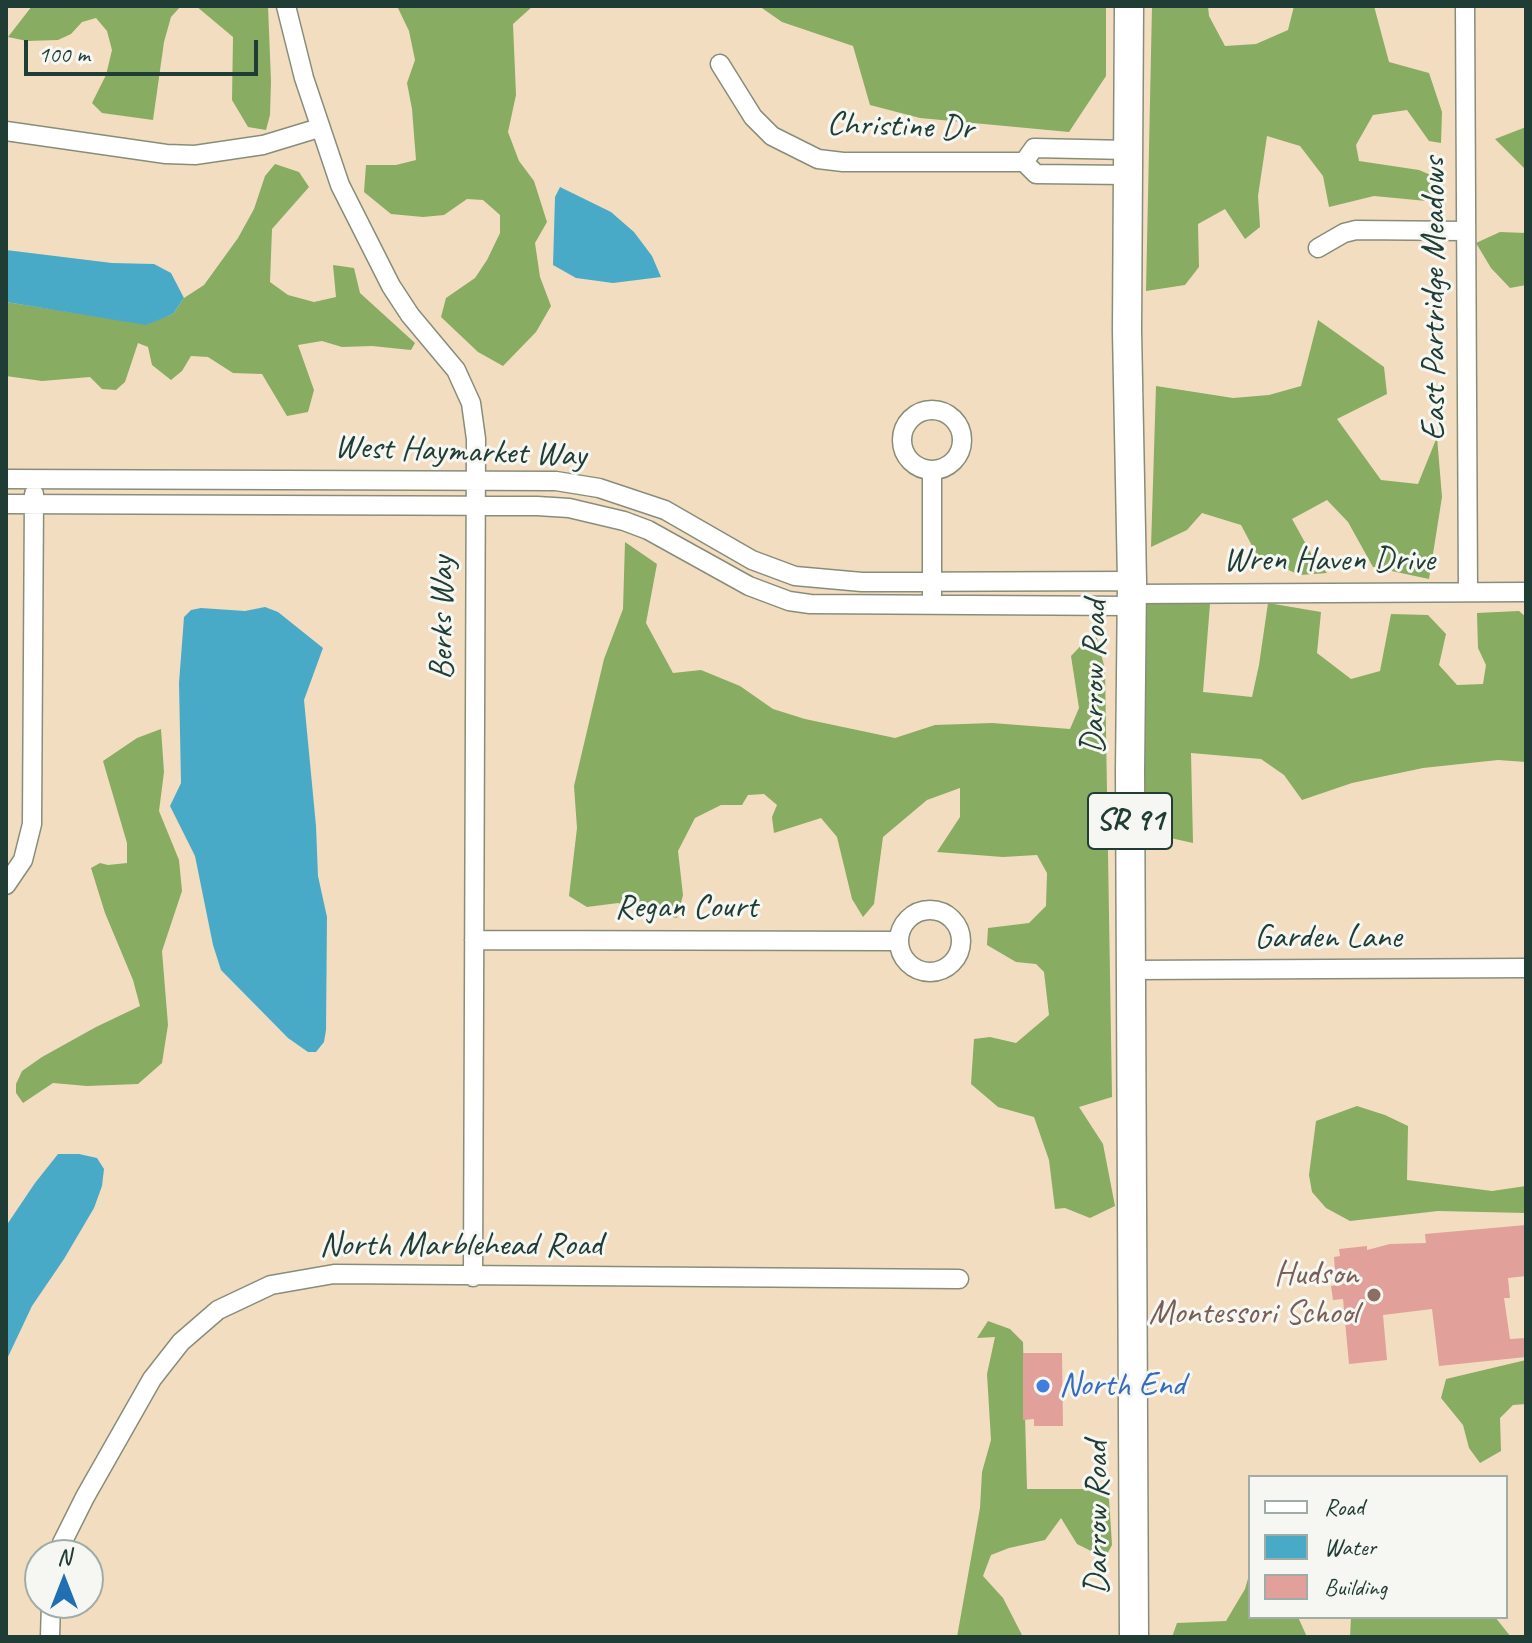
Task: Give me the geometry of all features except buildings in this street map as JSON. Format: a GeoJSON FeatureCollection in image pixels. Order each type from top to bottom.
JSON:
{"type":"FeatureCollection","features":[{"type":"Feature","properties":{"kind":"main road","name":"Darrow Road"},"geometry":{"type":"LineString","coordinates":[[1129,6],[1127,331],[1132,594],[1134,1637]]}},
{"type":"Feature","properties":{"kind":"street","name":"Berks Way"},"geometry":{"type":"LineString","coordinates":[[286,6],[319,128],[346,197],[391,286],[410,315],[446,356],[471,403],[476,439],[473,1277]]}},
{"type":"Feature","properties":{"kind":"street","name":"East Partridge Meadows"},"geometry":{"type":"LineString","coordinates":[[1465,6],[1468,592]]}},
{"type":"Feature","properties":{"kind":"street","name":"Christine Dr"},"geometry":{"type":"LineString","coordinates":[[720,64],[753,117],[772,136],[818,159],[843,162],[1024,162],[1036,174],[1128,163]]}},
{"type":"Feature","properties":{"kind":"street"},"geometry":{"type":"LineString","coordinates":[[6,131],[166,154],[195,155],[263,145],[319,128]]}},
{"type":"Feature","properties":{"kind":"street","name":"Christine Dr"},"geometry":{"type":"LineString","coordinates":[[1024,162],[1034,148],[1128,163]]}},
{"type":"Feature","properties":{"kind":"street"},"geometry":{"type":"LineString","coordinates":[[1318,248],[1344,233],[1356,230],[1465,231]]}},
{"type":"Feature","properties":{"kind":"street"},"geometry":{"type":"LineString","coordinates":[[932,471],[932,606]]}},
{"type":"Feature","properties":{"kind":"street","name":"West Haymarket Way"},"geometry":{"type":"LineString","coordinates":[[6,479],[556,481],[618,493],[665,510],[752,560],[795,576],[850,582],[932,583],[1132,594]]}},
{"type":"Feature","properties":{"kind":"street"},"geometry":{"type":"LineString","coordinates":[[6,885],[23,860],[32,824],[34,479]]}},
{"type":"Feature","properties":{"kind":"street","name":"West Haymarket Way"},"geometry":{"type":"LineString","coordinates":[[6,504],[569,508],[624,521],[674,544],[749,586],[789,601],[828,606],[932,606],[1132,594]]}},
{"type":"Feature","properties":{"kind":"street","name":"Wren Haven Drive"},"geometry":{"type":"LineString","coordinates":[[1132,594],[1526,592]]}},
{"type":"Feature","properties":{"kind":"street","name":"Regan Court"},"geometry":{"type":"LineString","coordinates":[[474,940],[898,941]]}},
{"type":"Feature","properties":{"kind":"street","name":"Garden Lane"},"geometry":{"type":"LineString","coordinates":[[1131,970],[1526,968]]}},
{"type":"Feature","properties":{"kind":"street","name":"North Marblehead Road"},"geometry":{"type":"LineString","coordinates":[[64,1539],[152,1379],[181,1342],[218,1310],[271,1285],[334,1274],[959,1279]]}},
{"type":"Feature","properties":{"kind":"green space"},"geometry":{"type":"Polygon","coordinates":[[[32,6],[181,6],[171,17],[164,42],[153,120],[102,113],[92,103],[106,75],[112,50],[107,31],[96,18],[82,22],[71,34],[58,40],[27,41],[8,37],[32,6]]]}},
{"type":"Feature","properties":{"kind":"green space"},"geometry":{"type":"Polygon","coordinates":[[[196,6],[268,6],[271,81],[270,115],[266,130],[248,127],[232,100],[233,37],[196,6]]]}},
{"type":"Feature","properties":{"kind":"green space"},"geometry":{"type":"Polygon","coordinates":[[[397,6],[533,6],[513,24],[516,95],[508,132],[519,161],[534,181],[547,222],[535,243],[540,277],[551,306],[536,332],[503,366],[478,352],[441,317],[446,298],[475,278],[487,260],[500,233],[500,215],[483,200],[467,199],[444,215],[391,214],[364,192],[366,165],[396,165],[416,160],[407,83],[415,60],[409,31],[397,6]]]}},
{"type":"Feature","properties":{"kind":"green space"},"geometry":{"type":"Polygon","coordinates":[[[759,6],[1106,6],[1106,76],[1069,132],[920,118],[870,105],[853,46],[782,22],[759,6]]]}},
{"type":"Feature","properties":{"kind":"green space"},"geometry":{"type":"Polygon","coordinates":[[[1152,6],[1208,6],[1209,16],[1225,46],[1256,44],[1288,30],[1294,6],[1374,6],[1389,62],[1429,73],[1442,112],[1441,143],[1429,141],[1407,110],[1373,115],[1356,145],[1359,161],[1419,170],[1445,181],[1437,202],[1374,196],[1329,207],[1323,176],[1300,146],[1267,136],[1258,196],[1260,227],[1245,239],[1225,209],[1198,224],[1199,267],[1185,285],[1146,291],[1152,6]]]}},
{"type":"Feature","properties":{"kind":"green space"},"geometry":{"type":"Polygon","coordinates":[[[1526,127],[1526,170],[1495,139],[1526,127]]]}},
{"type":"Feature","properties":{"kind":"green space"},"geometry":{"type":"Polygon","coordinates":[[[275,164],[299,172],[309,187],[272,229],[270,282],[288,295],[314,302],[336,297],[333,265],[354,268],[360,293],[415,343],[411,350],[342,347],[322,341],[298,345],[314,390],[308,412],[287,416],[262,374],[233,373],[208,357],[191,356],[182,371],[171,380],[152,365],[148,347],[138,343],[125,382],[116,390],[102,389],[90,377],[42,381],[6,376],[6,302],[146,324],[173,314],[184,298],[204,285],[238,238],[254,209],[265,176],[275,164]]]}},
{"type":"Feature","properties":{"kind":"green space"},"geometry":{"type":"Polygon","coordinates":[[[1500,232],[1526,233],[1526,285],[1510,288],[1491,268],[1476,243],[1500,232]]]}},
{"type":"Feature","properties":{"kind":"green space"},"geometry":{"type":"Polygon","coordinates":[[[1318,320],[1384,367],[1387,394],[1337,419],[1381,480],[1418,484],[1437,437],[1442,497],[1429,579],[1373,567],[1348,522],[1327,500],[1292,519],[1313,557],[1327,573],[1300,575],[1258,557],[1241,525],[1202,513],[1187,530],[1151,547],[1156,386],[1233,398],[1269,395],[1301,386],[1318,320]]]}},
{"type":"Feature","properties":{"kind":"green space"},"geometry":{"type":"Polygon","coordinates":[[[625,542],[657,564],[646,623],[673,673],[701,670],[740,686],[773,709],[895,738],[935,725],[992,723],[1070,729],[1079,708],[1071,656],[1095,631],[1105,669],[1112,1097],[1079,1107],[1103,1144],[1115,1206],[1090,1218],[1065,1208],[1055,1209],[1049,1160],[1034,1117],[998,1107],[971,1084],[974,1039],[990,1037],[1016,1043],[1049,1015],[1044,972],[1036,964],[1016,962],[987,945],[988,928],[1029,923],[1046,906],[1047,873],[1037,855],[1003,857],[937,852],[960,817],[960,788],[927,800],[883,837],[874,904],[863,917],[852,899],[837,837],[821,818],[774,833],[772,817],[777,805],[764,794],[748,795],[742,805],[721,805],[695,818],[678,851],[683,895],[677,918],[618,903],[587,907],[569,896],[577,828],[574,786],[604,659],[623,609],[625,542]]]}},
{"type":"Feature","properties":{"kind":"green space"},"geometry":{"type":"Polygon","coordinates":[[[1132,594],[1210,604],[1203,692],[1252,697],[1268,603],[1321,612],[1317,653],[1351,679],[1380,671],[1391,614],[1428,615],[1446,634],[1439,665],[1457,685],[1483,684],[1486,665],[1478,648],[1477,613],[1519,611],[1526,617],[1526,762],[1498,760],[1423,768],[1352,783],[1302,800],[1284,775],[1261,759],[1191,753],[1193,843],[1130,829],[1132,594]]]}},
{"type":"Feature","properties":{"kind":"green space"},"geometry":{"type":"Polygon","coordinates":[[[161,729],[164,772],[159,811],[179,860],[182,891],[162,951],[168,1025],[162,1063],[138,1084],[87,1086],[53,1083],[23,1103],[16,1093],[22,1071],[96,1027],[140,1006],[91,868],[100,863],[127,863],[127,843],[103,761],[137,738],[161,729]]]}},
{"type":"Feature","properties":{"kind":"green space"},"geometry":{"type":"Polygon","coordinates":[[[1357,1106],[1408,1126],[1407,1180],[1492,1191],[1526,1186],[1526,1213],[1438,1211],[1350,1221],[1326,1208],[1312,1192],[1309,1175],[1316,1121],[1357,1106]]]}},
{"type":"Feature","properties":{"kind":"green space"},"geometry":{"type":"Polygon","coordinates":[[[988,1321],[1010,1329],[1023,1342],[1027,1489],[1093,1489],[1109,1499],[1112,1545],[1105,1558],[1077,1544],[1061,1518],[1045,1540],[991,1555],[983,1576],[1003,1598],[1023,1637],[957,1637],[980,1508],[982,1472],[991,1440],[987,1374],[995,1337],[977,1338],[988,1321]]]}},
{"type":"Feature","properties":{"kind":"green space"},"geometry":{"type":"Polygon","coordinates":[[[1526,1360],[1526,1404],[1513,1405],[1500,1418],[1501,1451],[1480,1463],[1469,1448],[1463,1425],[1441,1398],[1446,1379],[1526,1360]]]}},
{"type":"Feature","properties":{"kind":"green space"},"geometry":{"type":"Polygon","coordinates":[[[1248,1579],[1248,1619],[1299,1619],[1307,1637],[1172,1637],[1177,1623],[1226,1621],[1248,1579]]]}},
{"type":"Feature","properties":{"kind":"green space"},"geometry":{"type":"Polygon","coordinates":[[[1351,1619],[1497,1619],[1511,1637],[1350,1637],[1351,1619]]]}},
{"type":"Feature","properties":{"kind":"water"},"geometry":{"type":"Polygon","coordinates":[[[560,187],[611,212],[634,232],[652,256],[661,277],[613,283],[576,278],[553,265],[555,197],[560,187]]]}},
{"type":"Feature","properties":{"kind":"water"},"geometry":{"type":"Polygon","coordinates":[[[6,250],[112,263],[154,264],[171,273],[184,298],[173,314],[146,325],[6,302],[6,250]]]}},
{"type":"Feature","properties":{"kind":"water"},"geometry":{"type":"Polygon","coordinates":[[[265,607],[278,612],[323,648],[304,700],[318,876],[327,917],[326,1030],[324,1042],[316,1052],[308,1052],[288,1038],[221,970],[195,856],[170,806],[181,783],[179,683],[184,617],[191,610],[201,608],[245,611],[265,607]]]}},
{"type":"Feature","properties":{"kind":"water"},"geometry":{"type":"Polygon","coordinates":[[[58,1154],[97,1158],[104,1169],[102,1186],[94,1208],[32,1306],[6,1361],[6,1226],[58,1154]]]}},
{"type":"Feature","properties":{"kind":"place","name":"Hudson Montessori School"},"geometry":{"type":"Point","coordinates":[1374,1295]}},
{"type":"Feature","properties":{"kind":"place","name":"North End"},"geometry":{"type":"Point","coordinates":[1043,1386]}}]}
